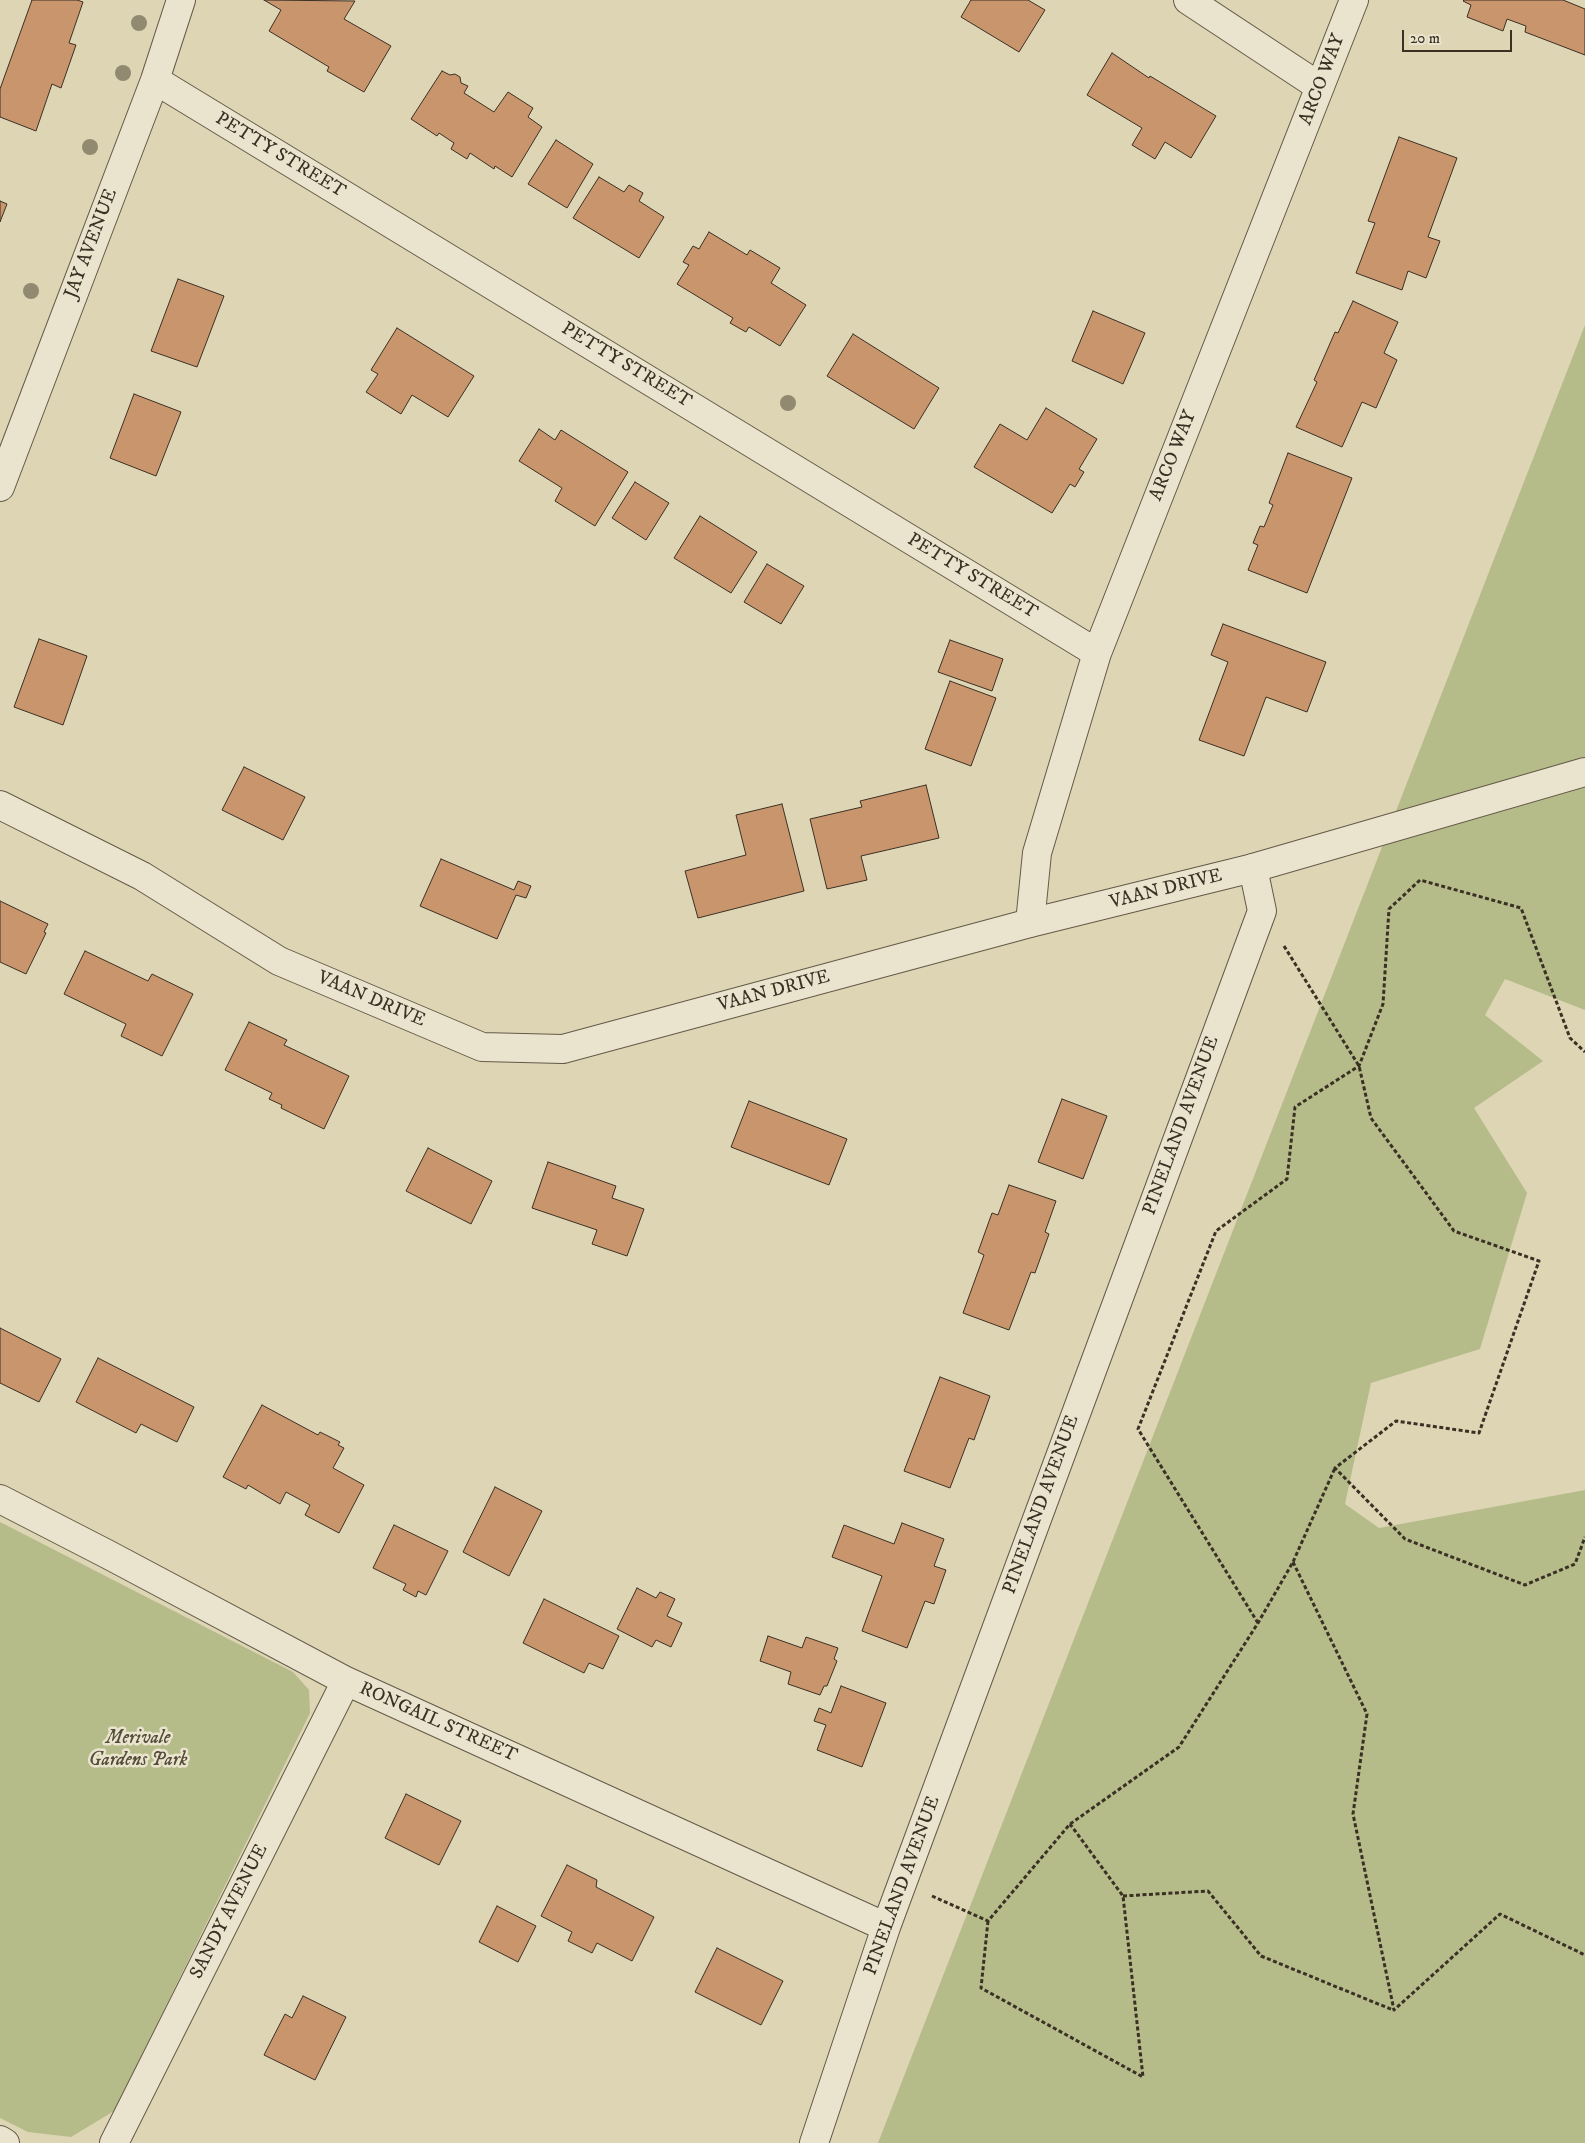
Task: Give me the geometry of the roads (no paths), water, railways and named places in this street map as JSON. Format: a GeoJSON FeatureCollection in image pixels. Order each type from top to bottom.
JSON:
{"type":"FeatureCollection","features":[{"type":"Feature","properties":{"kind":"street","name":"JAY AVENUE"},"geometry":{"type":"LineString","coordinates":[[0,487],[155,80],[181,0]]}},
{"type":"Feature","properties":{"kind":"street"},"geometry":{"type":"LineString","coordinates":[[1188,0],[1320,87]]}},
{"type":"Feature","properties":{"kind":"street","name":"ARCO WAY"},"geometry":{"type":"LineString","coordinates":[[1030,923],[1037,853],[1097,653],[1354,0]]}},
{"type":"Feature","properties":{"kind":"street","name":"PETTY STREET"},"geometry":{"type":"LineString","coordinates":[[155,80],[1097,653]]}},
{"type":"Feature","properties":{"kind":"street","name":"VAAN DRIVE"},"geometry":{"type":"LineString","coordinates":[[0,805],[142,876],[279,961],[482,1047],[563,1049],[1030,923],[1253,868],[1585,772]]}},
{"type":"Feature","properties":{"kind":"street","name":"PINELAND AVENUE"},"geometry":{"type":"LineString","coordinates":[[814,2143],[886,1927],[1262,911],[1253,868]]}},
{"type":"Feature","properties":{"kind":"street","name":"RONGAIL STREET"},"geometry":{"type":"LineString","coordinates":[[0,1499],[346,1681],[886,1927]]}},
{"type":"Feature","properties":{"kind":"street","name":"SANDY AVENUE"},"geometry":{"type":"LineString","coordinates":[[114,2143],[346,1681]]}},
{"type":"Feature","properties":{"kind":"street"},"geometry":{"type":"LineString","coordinates":[[0,2140],[5,2143]]}},
{"type":"Feature","properties":{"kind":"park label","name":"Merivale Gardens Park"},"geometry":{"type":"Point","coordinates":[138,1750]}}]}
